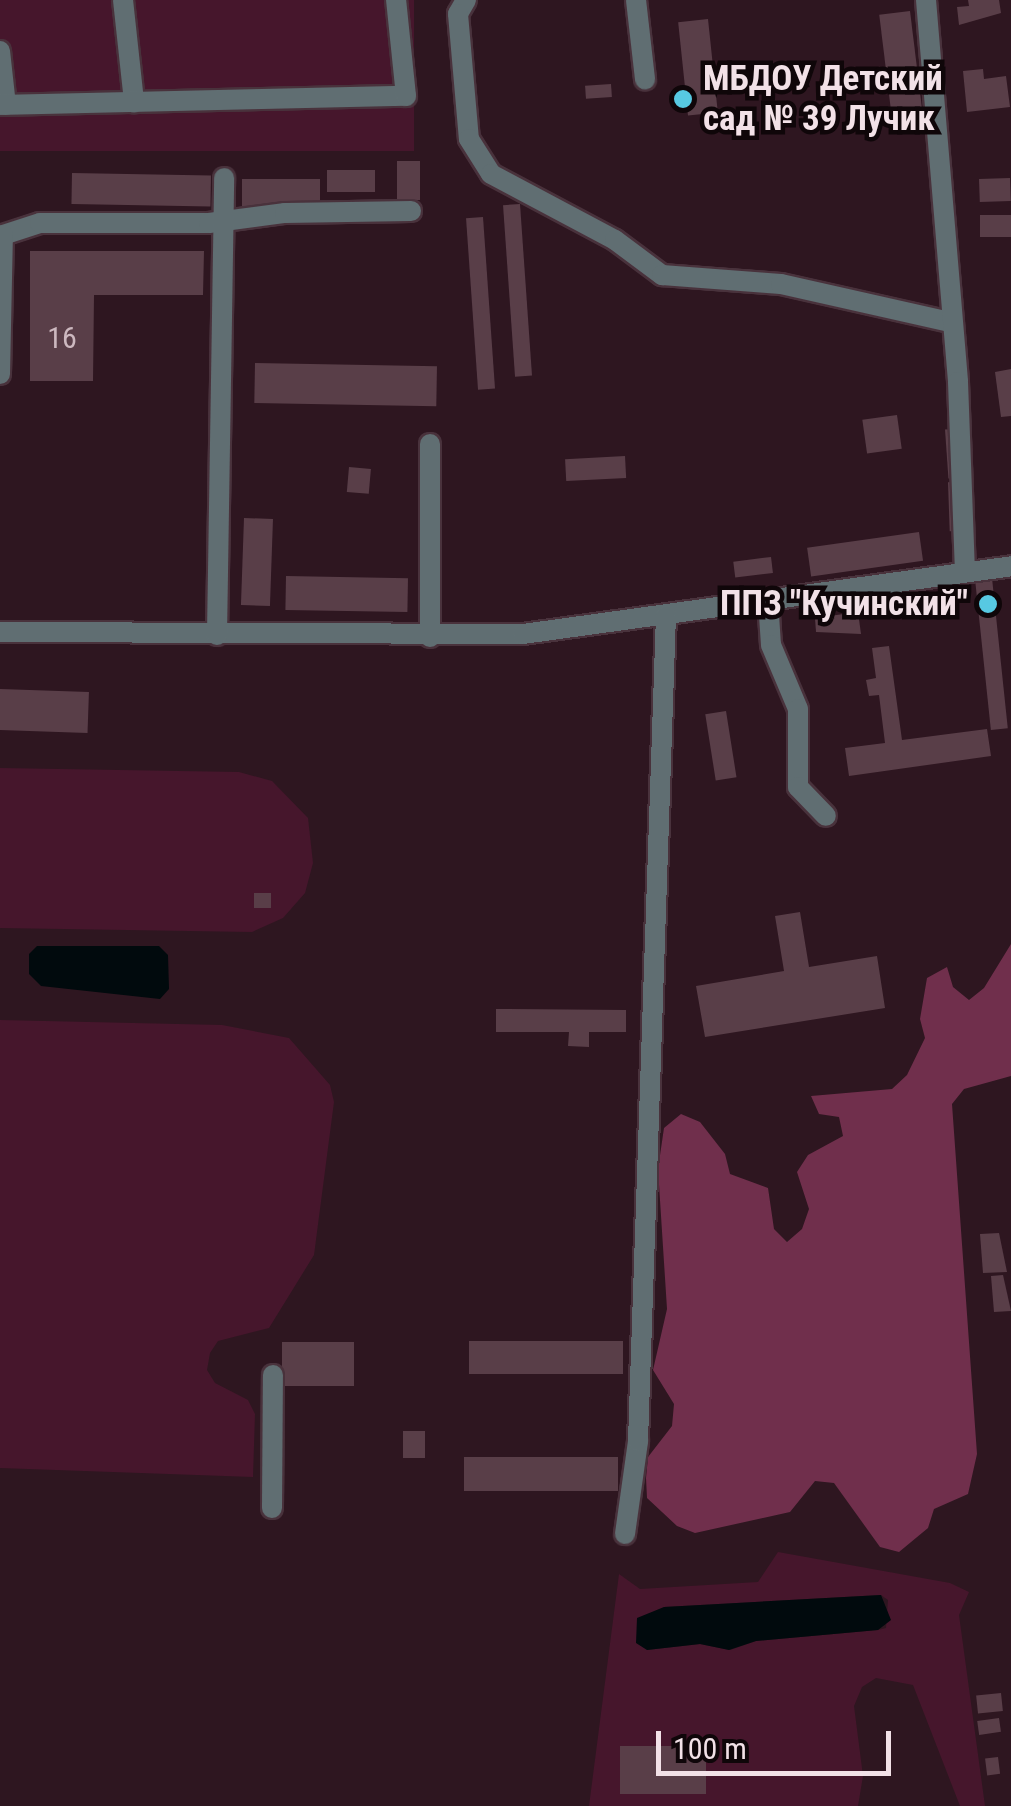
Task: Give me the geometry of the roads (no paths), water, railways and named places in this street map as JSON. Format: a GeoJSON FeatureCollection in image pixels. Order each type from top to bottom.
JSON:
{"type":"FeatureCollection","features":[{"type":"Feature","properties":{"kind":"street"},"geometry":{"type":"LineString","coordinates":[[123,0],[134,102]]}},
{"type":"Feature","properties":{"kind":"street"},"geometry":{"type":"LineString","coordinates":[[0,51],[3,105],[406,96],[396,0]]}},
{"type":"Feature","properties":{"kind":"street"},"geometry":{"type":"LineString","coordinates":[[636,0],[645,79]]}},
{"type":"Feature","properties":{"kind":"street"},"geometry":{"type":"LineString","coordinates":[[926,0],[965,572]]}},
{"type":"Feature","properties":{"kind":"street"},"geometry":{"type":"LineString","coordinates":[[462,7],[470,139],[491,174],[614,240],[662,275],[781,284],[950,322]]}},
{"type":"Feature","properties":{"kind":"street"},"geometry":{"type":"LineString","coordinates":[[217,634],[224,178]]}},
{"type":"Feature","properties":{"kind":"street"},"geometry":{"type":"LineString","coordinates":[[0,374],[2,235],[40,223],[224,221],[285,213],[412,211]]}},
{"type":"Feature","properties":{"kind":"street"},"geometry":{"type":"LineString","coordinates":[[430,444],[430,637]]}},
{"type":"Feature","properties":{"kind":"street"},"geometry":{"type":"LineString","coordinates":[[0,632],[430,637],[524,634],[1011,566]]}},
{"type":"Feature","properties":{"kind":"street"},"geometry":{"type":"LineString","coordinates":[[768,600],[771,645],[798,709],[798,787],[826,816]]}},
{"type":"Feature","properties":{"kind":"street"},"geometry":{"type":"LineString","coordinates":[[625,1534],[638,1441],[666,615]]}},
{"type":"Feature","properties":{"kind":"street"},"geometry":{"type":"LineString","coordinates":[[272,1508],[273,1375]]}},
{"type":"Feature","properties":{"kind":"place","name":"МБДОУ Детский сад № 39 Лучик"},"geometry":{"type":"Point","coordinates":[683,99]}},
{"type":"Feature","properties":{"kind":"place","name":"ППЗ \"Кучинский\""},"geometry":{"type":"Point","coordinates":[988,604]}}]}
